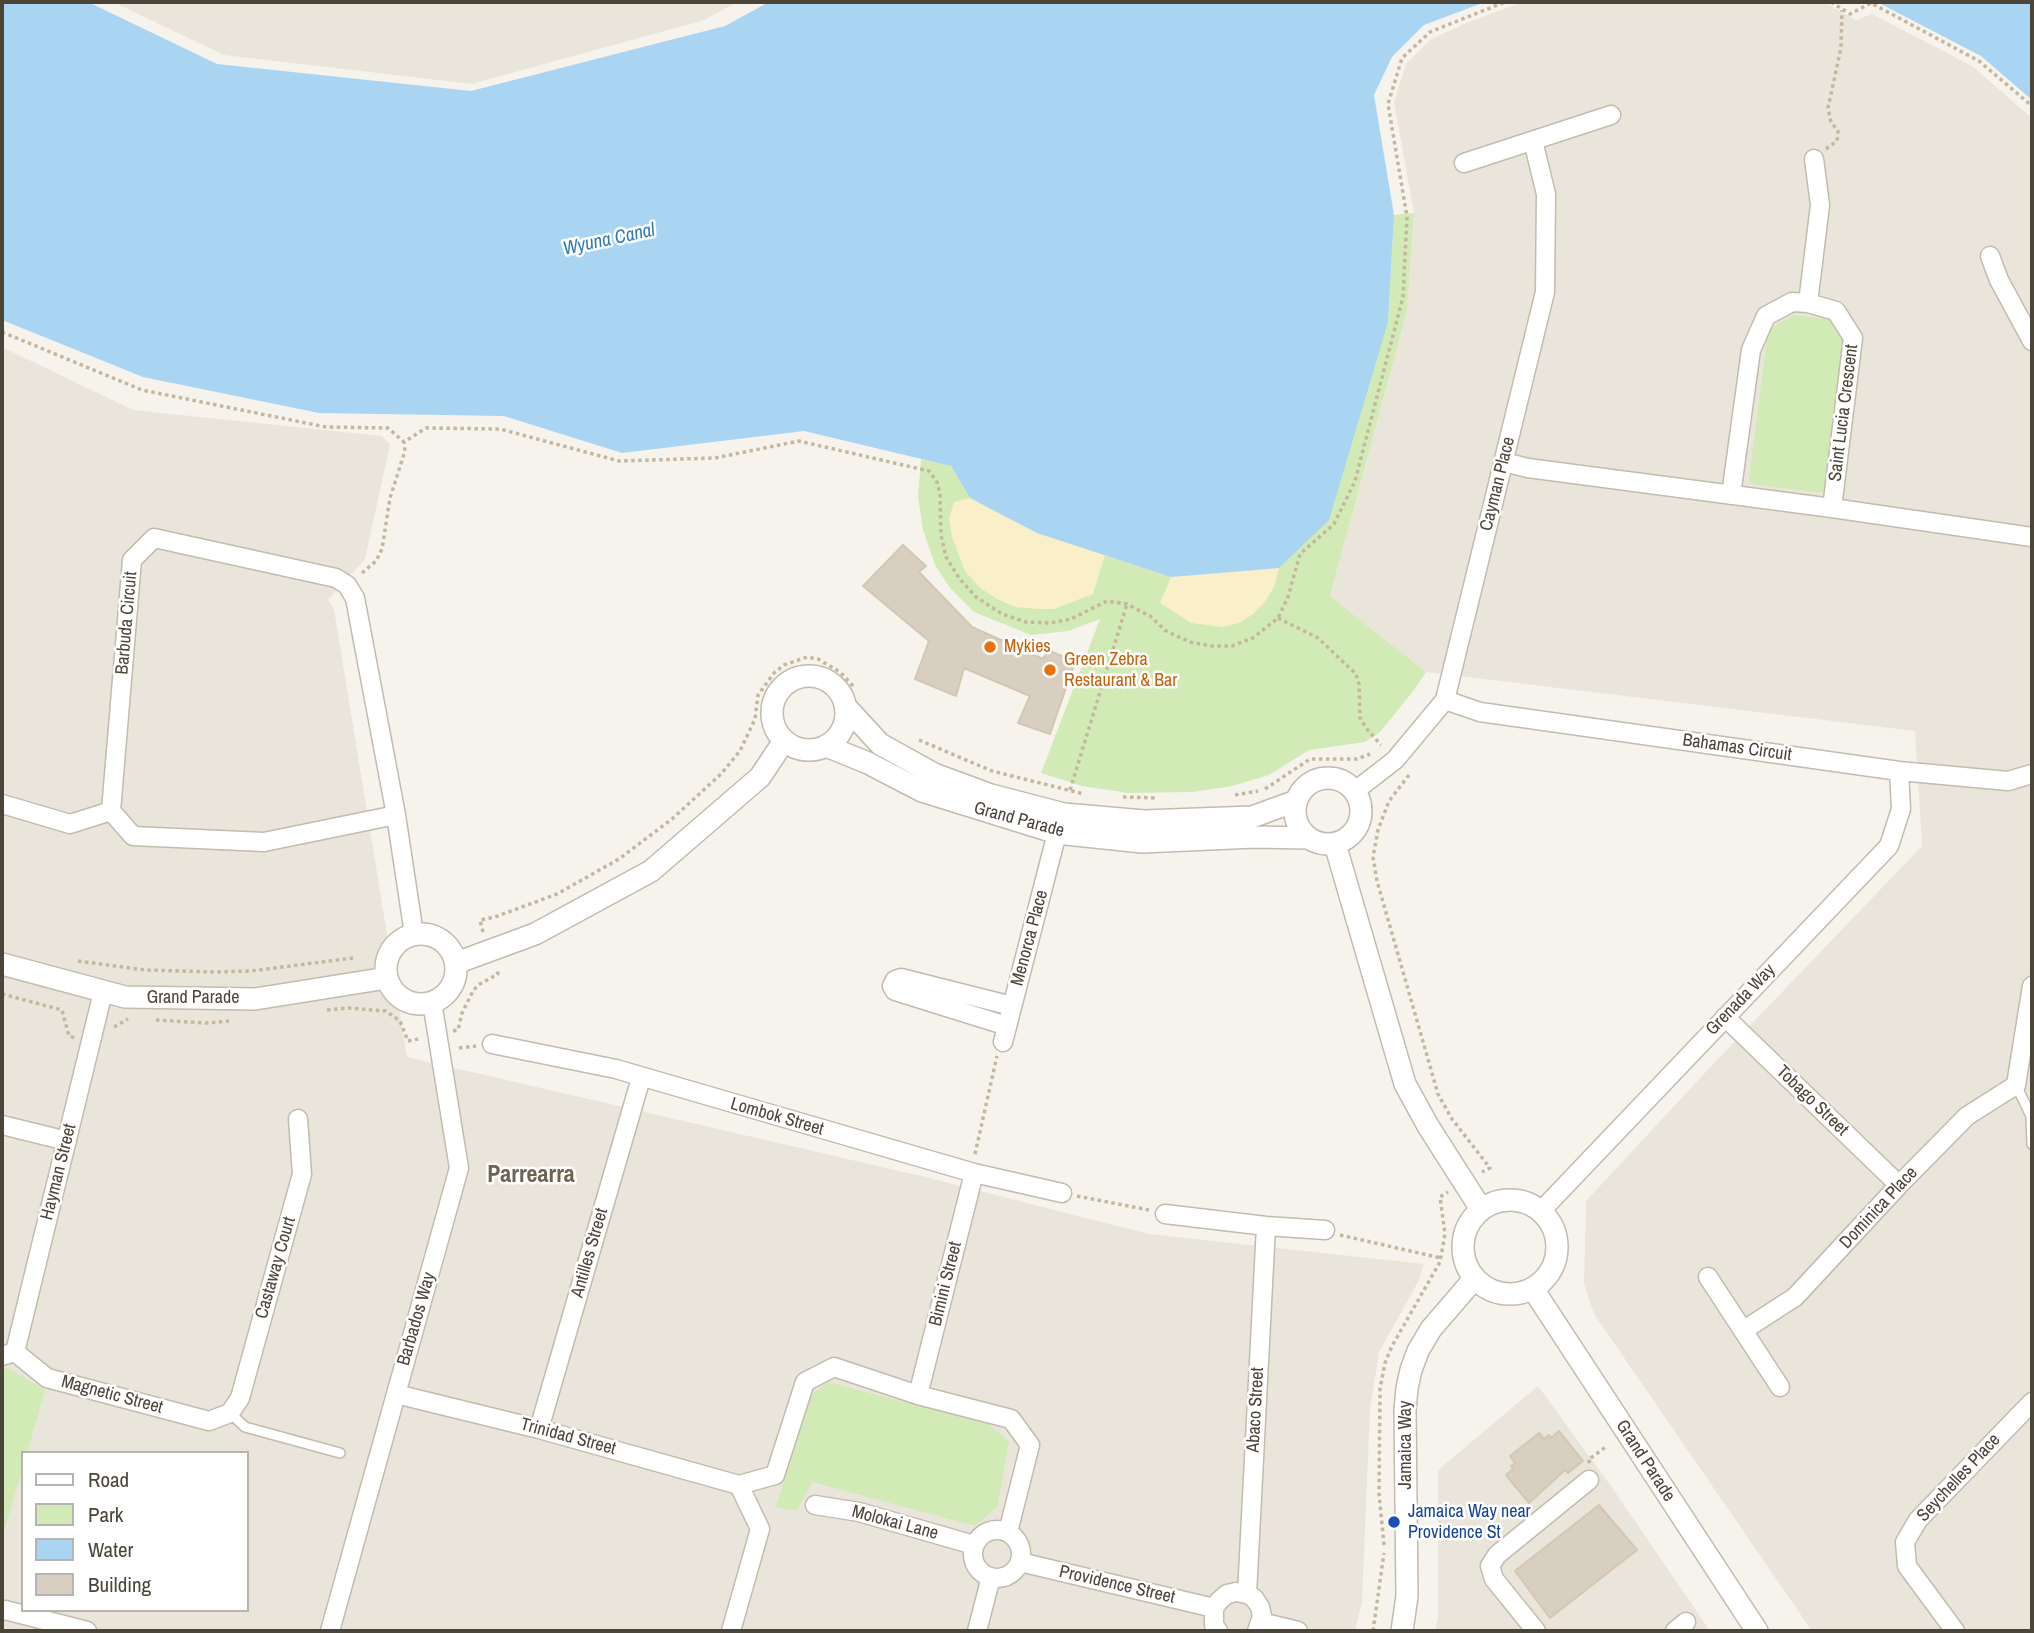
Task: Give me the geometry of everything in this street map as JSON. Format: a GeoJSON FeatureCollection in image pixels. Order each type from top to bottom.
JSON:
{"type":"FeatureCollection","features":[{"type":"Feature","properties":{"kind":"street"},"geometry":{"type":"LineString","coordinates":[[1464,163],[1611,115]]}},
{"type":"Feature","properties":{"kind":"street","name":"Cayman Place"},"geometry":{"type":"LineString","coordinates":[[1355,791],[1395,760],[1445,700],[1545,292],[1546,194],[1533,141]]}},
{"type":"Feature","properties":{"kind":"street"},"geometry":{"type":"LineString","coordinates":[[1731,495],[1751,350],[1766,316],[1791,302],[1808,303],[1820,205],[1814,159]]}},
{"type":"Feature","properties":{"kind":"street"},"geometry":{"type":"LineString","coordinates":[[1990,256],[1999,280],[2032,341]]}},
{"type":"Feature","properties":{"kind":"street","name":"Saint Lucia Crescent"},"geometry":{"type":"LineString","coordinates":[[1808,303],[1836,311],[1853,338],[1832,508]]}},
{"type":"Feature","properties":{"kind":"street"},"geometry":{"type":"LineString","coordinates":[[1504,462],[1528,468],[2032,537]]}},
{"type":"Feature","properties":{"kind":"street","name":"Barbuda Circuit"},"geometry":{"type":"LineString","coordinates":[[111,811],[132,559],[154,538],[336,578],[347,585]]}},
{"type":"Feature","properties":{"kind":"street"},"geometry":{"type":"LineString","coordinates":[[347,585],[355,598],[396,816],[414,934]]}},
{"type":"Feature","properties":{"kind":"street"},"geometry":{"type":"LineString","coordinates":[[796,678],[821,678],[854,702],[842,729],[826,746],[804,750],[784,741],[776,731],[772,706],[777,694],[796,678]]}},
{"type":"Feature","properties":{"kind":"street","name":"Bahamas Circuit"},"geometry":{"type":"LineString","coordinates":[[1445,700],[1480,712],[1899,771],[2008,781],[2032,775]]}},
{"type":"Feature","properties":{"kind":"street","name":"Grand Parade"},"geometry":{"type":"LineString","coordinates":[[854,702],[880,744],[934,774],[991,795],[1064,814],[1144,821],[1252,817],[1296,801]]}},
{"type":"Feature","properties":{"kind":"street"},"geometry":{"type":"LineString","coordinates":[[456,963],[535,934],[651,871],[760,777],[784,741]]}},
{"type":"Feature","properties":{"kind":"street","name":"Grand Parade"},"geometry":{"type":"LineString","coordinates":[[826,746],[922,791],[1057,834],[1142,842],[1254,837],[1308,838]]}},
{"type":"Feature","properties":{"kind":"street","name":"Grenada Way"},"geometry":{"type":"LineString","coordinates":[[1541,1211],[1889,846],[1901,809],[1899,771]]}},
{"type":"Feature","properties":{"kind":"street"},"geometry":{"type":"LineString","coordinates":[[1323,778],[1341,780],[1355,791],[1360,801],[1360,823],[1346,840],[1335,844],[1316,843],[1308,838],[1296,821],[1296,801],[1306,786],[1323,778]]}},
{"type":"Feature","properties":{"kind":"street"},"geometry":{"type":"LineString","coordinates":[[2,804],[70,824],[111,811],[133,836],[264,842],[396,816]]}},
{"type":"Feature","properties":{"kind":"street","name":"Menorca Place"},"geometry":{"type":"LineString","coordinates":[[1005,1034],[1057,834]]}},
{"type":"Feature","properties":{"kind":"street"},"geometry":{"type":"LineString","coordinates":[[1335,844],[1405,1084],[1428,1126],[1481,1209]]}},
{"type":"Feature","properties":{"kind":"street"},"geometry":{"type":"LineString","coordinates":[[425,933],[436,937],[452,952],[456,963],[456,973],[449,991],[432,1002],[421,1004],[410,1003],[399,997],[387,978],[385,967],[388,955],[395,945],[414,934],[425,933]]}},
{"type":"Feature","properties":{"kind":"street","name":"Grand Parade"},"geometry":{"type":"LineString","coordinates":[[2,964],[125,998],[255,999],[387,978]]}},
{"type":"Feature","properties":{"kind":"street"},"geometry":{"type":"LineString","coordinates":[[1005,1034],[895,991],[892,985],[895,980],[901,978],[1012,1006]]}},
{"type":"Feature","properties":{"kind":"street"},"geometry":{"type":"LineString","coordinates":[[2016,1085],[2032,986]]}},
{"type":"Feature","properties":{"kind":"street","name":"Hayman Street"},"geometry":{"type":"LineString","coordinates":[[9,1354],[67,1141],[103,992]]}},
{"type":"Feature","properties":{"kind":"street","name":"Barbados Way"},"geometry":{"type":"LineString","coordinates":[[330,1631],[459,1168],[432,1002]]}},
{"type":"Feature","properties":{"kind":"street","name":"Tobago Street"},"geometry":{"type":"LineString","coordinates":[[1725,1017],[1899,1185]]}},
{"type":"Feature","properties":{"kind":"street","name":"Lombok Street"},"geometry":{"type":"LineString","coordinates":[[492,1044],[616,1069],[974,1173],[1062,1192]]}},
{"type":"Feature","properties":{"kind":"street","name":"Antilles Street"},"geometry":{"type":"LineString","coordinates":[[539,1429],[641,1078]]}},
{"type":"Feature","properties":{"kind":"street","name":"Dominica Place"},"geometry":{"type":"LineString","coordinates":[[1744,1330],[1795,1297],[1811,1282],[1899,1185],[1967,1116],[2016,1085]]}},
{"type":"Feature","properties":{"kind":"street","name":"Castaway Court"},"geometry":{"type":"LineString","coordinates":[[230,1413],[240,1398],[302,1174],[298,1119]]}},
{"type":"Feature","properties":{"kind":"street"},"geometry":{"type":"LineString","coordinates":[[2,1125],[67,1141]]}},
{"type":"Feature","properties":{"kind":"street","name":"Bimini Street"},"geometry":{"type":"LineString","coordinates":[[918,1395],[974,1173]]}},
{"type":"Feature","properties":{"kind":"street"},"geometry":{"type":"LineString","coordinates":[[1511,1200],[1527,1203],[1541,1211],[1552,1225],[1558,1243],[1556,1261],[1547,1277],[1533,1289],[1518,1295],[1502,1295],[1486,1290],[1474,1279],[1466,1266],[1462,1251],[1464,1235],[1470,1221],[1481,1209],[1495,1202],[1511,1200]]}},
{"type":"Feature","properties":{"kind":"street"},"geometry":{"type":"LineString","coordinates":[[1165,1214],[1325,1230]]}},
{"type":"Feature","properties":{"kind":"street","name":"Abaco Street"},"geometry":{"type":"LineString","coordinates":[[1247,1594],[1266,1226]]}},
{"type":"Feature","properties":{"kind":"street"},"geometry":{"type":"LineString","coordinates":[[1708,1277],[1780,1387]]}},
{"type":"Feature","properties":{"kind":"street","name":"Jamaica Way"},"geometry":{"type":"LineString","coordinates":[[1402,1631],[1407,1596],[1405,1423],[1410,1370],[1431,1329],[1474,1279]]}},
{"type":"Feature","properties":{"kind":"street","name":"Grand Parade"},"geometry":{"type":"LineString","coordinates":[[1533,1289],[1757,1631]]}},
{"type":"Feature","properties":{"kind":"street","name":"Magnetic Street"},"geometry":{"type":"LineString","coordinates":[[9,1354],[47,1378],[209,1421],[230,1413]]}},
{"type":"Feature","properties":{"kind":"street"},"geometry":{"type":"LineString","coordinates":[[731,1631],[760,1529],[739,1485],[775,1475],[805,1382],[834,1367],[918,1395],[1011,1419],[1030,1445],[1008,1532]]}},
{"type":"Feature","properties":{"kind":"street","name":"Trinidad Street"},"geometry":{"type":"LineString","coordinates":[[396,1394],[539,1429],[739,1485]]}},
{"type":"Feature","properties":{"kind":"street","name":"Seychelles Place"},"geometry":{"type":"LineString","coordinates":[[1955,1631],[1907,1566],[1905,1542],[1918,1520],[2032,1402]]}},
{"type":"Feature","properties":{"kind":"street"},"geometry":{"type":"LineString","coordinates":[[1536,1631],[1494,1579],[1490,1566],[1497,1555],[1590,1480]]}},
{"type":"Feature","properties":{"kind":"street","name":"Molokai Lane"},"geometry":{"type":"LineString","coordinates":[[815,1505],[859,1512],[974,1545]]}},
{"type":"Feature","properties":{"kind":"street"},"geometry":{"type":"LineString","coordinates":[[989,1531],[1008,1532],[1019,1545],[1020,1562],[1009,1574],[991,1577],[976,1566],[973,1558],[974,1545],[989,1531]]}},
{"type":"Feature","properties":{"kind":"street","name":"Providence Street"},"geometry":{"type":"LineString","coordinates":[[1020,1562],[1214,1608]]}},
{"type":"Feature","properties":{"kind":"street"},"geometry":{"type":"LineString","coordinates":[[977,1631],[991,1577]]}},
{"type":"Feature","properties":{"kind":"street"},"geometry":{"type":"LineString","coordinates":[[1217,1631],[1214,1625],[1214,1608],[1227,1594],[1236,1592],[1254,1598],[1260,1607],[1259,1627],[1298,1631]]}},
{"type":"Feature","properties":{"kind":"street"},"geometry":{"type":"LineString","coordinates":[[2,1611],[87,1631]]}},
{"type":"Feature","properties":{"kind":"lane"},"geometry":{"type":"LineString","coordinates":[[2016,1085],[2031,1115],[2032,1144]]}},
{"type":"Feature","properties":{"kind":"lane"},"geometry":{"type":"LineString","coordinates":[[230,1413],[245,1427],[340,1453]]}},
{"type":"Feature","properties":{"kind":"path"},"geometry":{"type":"LineString","coordinates":[[404,442],[426,428],[500,429],[619,461],[715,458],[799,441],[929,471],[937,482],[940,494],[941,535],[946,558],[976,597],[1002,614],[1026,622],[1050,623],[1071,619],[1107,601],[1126,604],[1150,616],[1166,631],[1190,642],[1232,646],[1253,638],[1278,618],[1288,597],[1300,554],[1334,524],[1355,481],[1400,314],[1407,217],[1388,104],[1402,58],[1430,32],[1505,2]]}},
{"type":"Feature","properties":{"kind":"path"},"geometry":{"type":"LineString","coordinates":[[1831,2],[1850,14],[1871,3],[1979,61],[2032,106]]}},
{"type":"Feature","properties":{"kind":"path"},"geometry":{"type":"LineString","coordinates":[[1814,159],[1837,141],[1838,131],[1831,122],[1828,108],[1841,48],[1842,10]]}},
{"type":"Feature","properties":{"kind":"path"},"geometry":{"type":"LineString","coordinates":[[2,331],[142,390],[326,427],[388,428],[404,442],[405,451],[390,498],[382,549],[376,561],[347,585]]}},
{"type":"Feature","properties":{"kind":"path"},"geometry":{"type":"LineString","coordinates":[[1070,791],[1126,604]]}},
{"type":"Feature","properties":{"kind":"path"},"geometry":{"type":"LineString","coordinates":[[1278,618],[1318,638],[1356,674],[1360,718],[1381,745],[1410,773],[1389,801],[1378,830],[1373,857],[1377,881],[1437,1094],[1452,1119],[1489,1168],[1440,1197],[1445,1234],[1441,1258],[1385,1363],[1380,1389],[1379,1494],[1385,1551],[1373,1631]]}},
{"type":"Feature","properties":{"kind":"path"},"geometry":{"type":"LineString","coordinates":[[480,920],[495,918],[557,894],[619,859],[672,819],[721,774],[740,751],[755,719],[758,695],[774,673],[785,665],[807,657],[818,659],[840,672],[854,702]]}},
{"type":"Feature","properties":{"kind":"path"},"geometry":{"type":"LineString","coordinates":[[908,736],[992,771],[1085,794]]}},
{"type":"Feature","properties":{"kind":"path"},"geometry":{"type":"LineString","coordinates":[[1226,796],[1263,790],[1310,759],[1357,759],[1370,755],[1381,745]]}},
{"type":"Feature","properties":{"kind":"path"},"geometry":{"type":"LineString","coordinates":[[1110,796],[1162,798]]}},
{"type":"Feature","properties":{"kind":"path"},"geometry":{"type":"LineString","coordinates":[[71,960],[145,970],[215,972],[251,971],[353,958]]}},
{"type":"Feature","properties":{"kind":"path"},"geometry":{"type":"LineString","coordinates":[[458,1030],[457,1048],[492,1044]]}},
{"type":"Feature","properties":{"kind":"path"},"geometry":{"type":"LineString","coordinates":[[974,1173],[975,1149],[994,1064],[1005,1034]]}},
{"type":"Feature","properties":{"kind":"path"},"geometry":{"type":"LineString","coordinates":[[1062,1192],[1165,1214]]}},
{"type":"Feature","properties":{"kind":"path"},"geometry":{"type":"LineString","coordinates":[[1325,1230],[1441,1258]]}},
{"type":"Feature","properties":{"kind":"shaded area"},"geometry":{"type":"Polygon","coordinates":[[[113,2],[738,2],[704,20],[472,84],[224,55],[113,2]]]}},
{"type":"Feature","properties":{"kind":"shaded area"},"geometry":{"type":"Polygon","coordinates":[[[1522,2],[1824,2],[1856,20],[1872,14],[1972,66],[2032,118],[2032,1631],[1812,1631],[1594,1314],[1584,1284],[1586,1201],[1922,846],[1915,731],[1426,672],[1330,596],[1407,311],[1414,213],[1394,102],[1406,64],[1430,40],[1522,2]]]}},
{"type":"Feature","properties":{"kind":"shaded area"},"geometry":{"type":"Polygon","coordinates":[[[2,347],[133,410],[382,436],[390,445],[365,559],[328,600],[334,609],[407,1057],[921,1176],[1149,1234],[1424,1264],[1418,1282],[1379,1352],[1370,1410],[1362,1602],[1355,1631],[2,1631],[2,347]]]}},
{"type":"Feature","properties":{"kind":"shaded area"},"geometry":{"type":"Polygon","coordinates":[[[1538,1386],[1613,1489],[1710,1631],[1435,1631],[1438,1618],[1438,1470],[1538,1386]]]}},
{"type":"Feature","properties":{"kind":"green space"},"geometry":{"type":"Polygon","coordinates":[[[1414,213],[1407,311],[1330,596],[1426,672],[1380,732],[1365,742],[1309,750],[1269,775],[1232,786],[1192,792],[1128,793],[1082,786],[1041,773],[1100,619],[1068,631],[1031,635],[974,612],[950,588],[935,565],[923,530],[918,497],[921,459],[951,466],[970,498],[1037,533],[1171,577],[1279,568],[1388,322],[1394,215],[1414,213]]]}},
{"type":"Feature","properties":{"kind":"green space"},"geometry":{"type":"Polygon","coordinates":[[[1794,315],[1829,319],[1845,336],[1823,493],[1751,484],[1749,478],[1768,330],[1794,315]]]}},
{"type":"Feature","properties":{"kind":"green space"},"geometry":{"type":"Polygon","coordinates":[[[8,1368],[45,1390],[28,1451],[21,1451],[21,1474],[2,1538],[2,1369],[8,1368]]]}},
{"type":"Feature","properties":{"kind":"green space"},"geometry":{"type":"Polygon","coordinates":[[[828,1382],[988,1424],[1009,1442],[997,1507],[975,1526],[812,1482],[797,1511],[776,1507],[811,1395],[828,1382]]]}},
{"type":"Feature","properties":{"kind":"sand"},"geometry":{"type":"Polygon","coordinates":[[[970,498],[1037,533],[1105,555],[1093,594],[1054,609],[1037,609],[1015,607],[979,587],[965,571],[952,537],[949,519],[954,502],[970,498]]]}},
{"type":"Feature","properties":{"kind":"sand"},"geometry":{"type":"Polygon","coordinates":[[[1279,568],[1274,587],[1265,602],[1239,623],[1223,627],[1191,623],[1160,603],[1171,577],[1279,568]]]}},
{"type":"Feature","properties":{"kind":"water","name":"Wyuna Canal"},"geometry":{"type":"Polygon","coordinates":[[[2,2],[88,2],[217,64],[471,91],[725,26],[769,2],[1485,2],[1424,25],[1392,57],[1374,95],[1394,215],[1388,322],[1329,520],[1279,568],[1171,577],[1037,533],[970,498],[951,466],[804,431],[622,453],[504,416],[319,413],[143,377],[2,320],[2,2]]]}},
{"type":"Feature","properties":{"kind":"water"},"geometry":{"type":"Polygon","coordinates":[[[1877,2],[2032,2],[2032,100],[1981,56],[1877,2]]]}},
{"type":"Feature","properties":{"kind":"building"},"geometry":{"type":"Polygon","coordinates":[[[903,545],[926,566],[919,572],[972,627],[1043,659],[1048,650],[1075,662],[1050,734],[1018,723],[1030,696],[964,668],[956,696],[915,679],[929,641],[863,586],[903,545]]]}},
{"type":"Feature","properties":{"kind":"building"},"geometry":{"type":"Polygon","coordinates":[[[1559,1431],[1583,1461],[1568,1473],[1565,1470],[1529,1503],[1506,1475],[1515,1463],[1510,1456],[1539,1433],[1544,1439],[1549,1435],[1551,1438],[1559,1431]]]}},
{"type":"Feature","properties":{"kind":"building"},"geometry":{"type":"Polygon","coordinates":[[[1599,1505],[1637,1550],[1550,1618],[1515,1571],[1599,1505]]]}},
{"type":"Feature","properties":{"kind":"place","name":"Mykies"},"geometry":{"type":"Point","coordinates":[990,647]}},
{"type":"Feature","properties":{"kind":"place","name":"Green Zebra Restaurant & Bar"},"geometry":{"type":"Point","coordinates":[1050,670]}},
{"type":"Feature","properties":{"kind":"place","name":"Jamaica Way near Providence St"},"geometry":{"type":"Point","coordinates":[1394,1522]}},
{"type":"Feature","properties":{"kind":"district","name":"Parrearra"},"geometry":{"type":"Point","coordinates":[531,1176]}}]}
